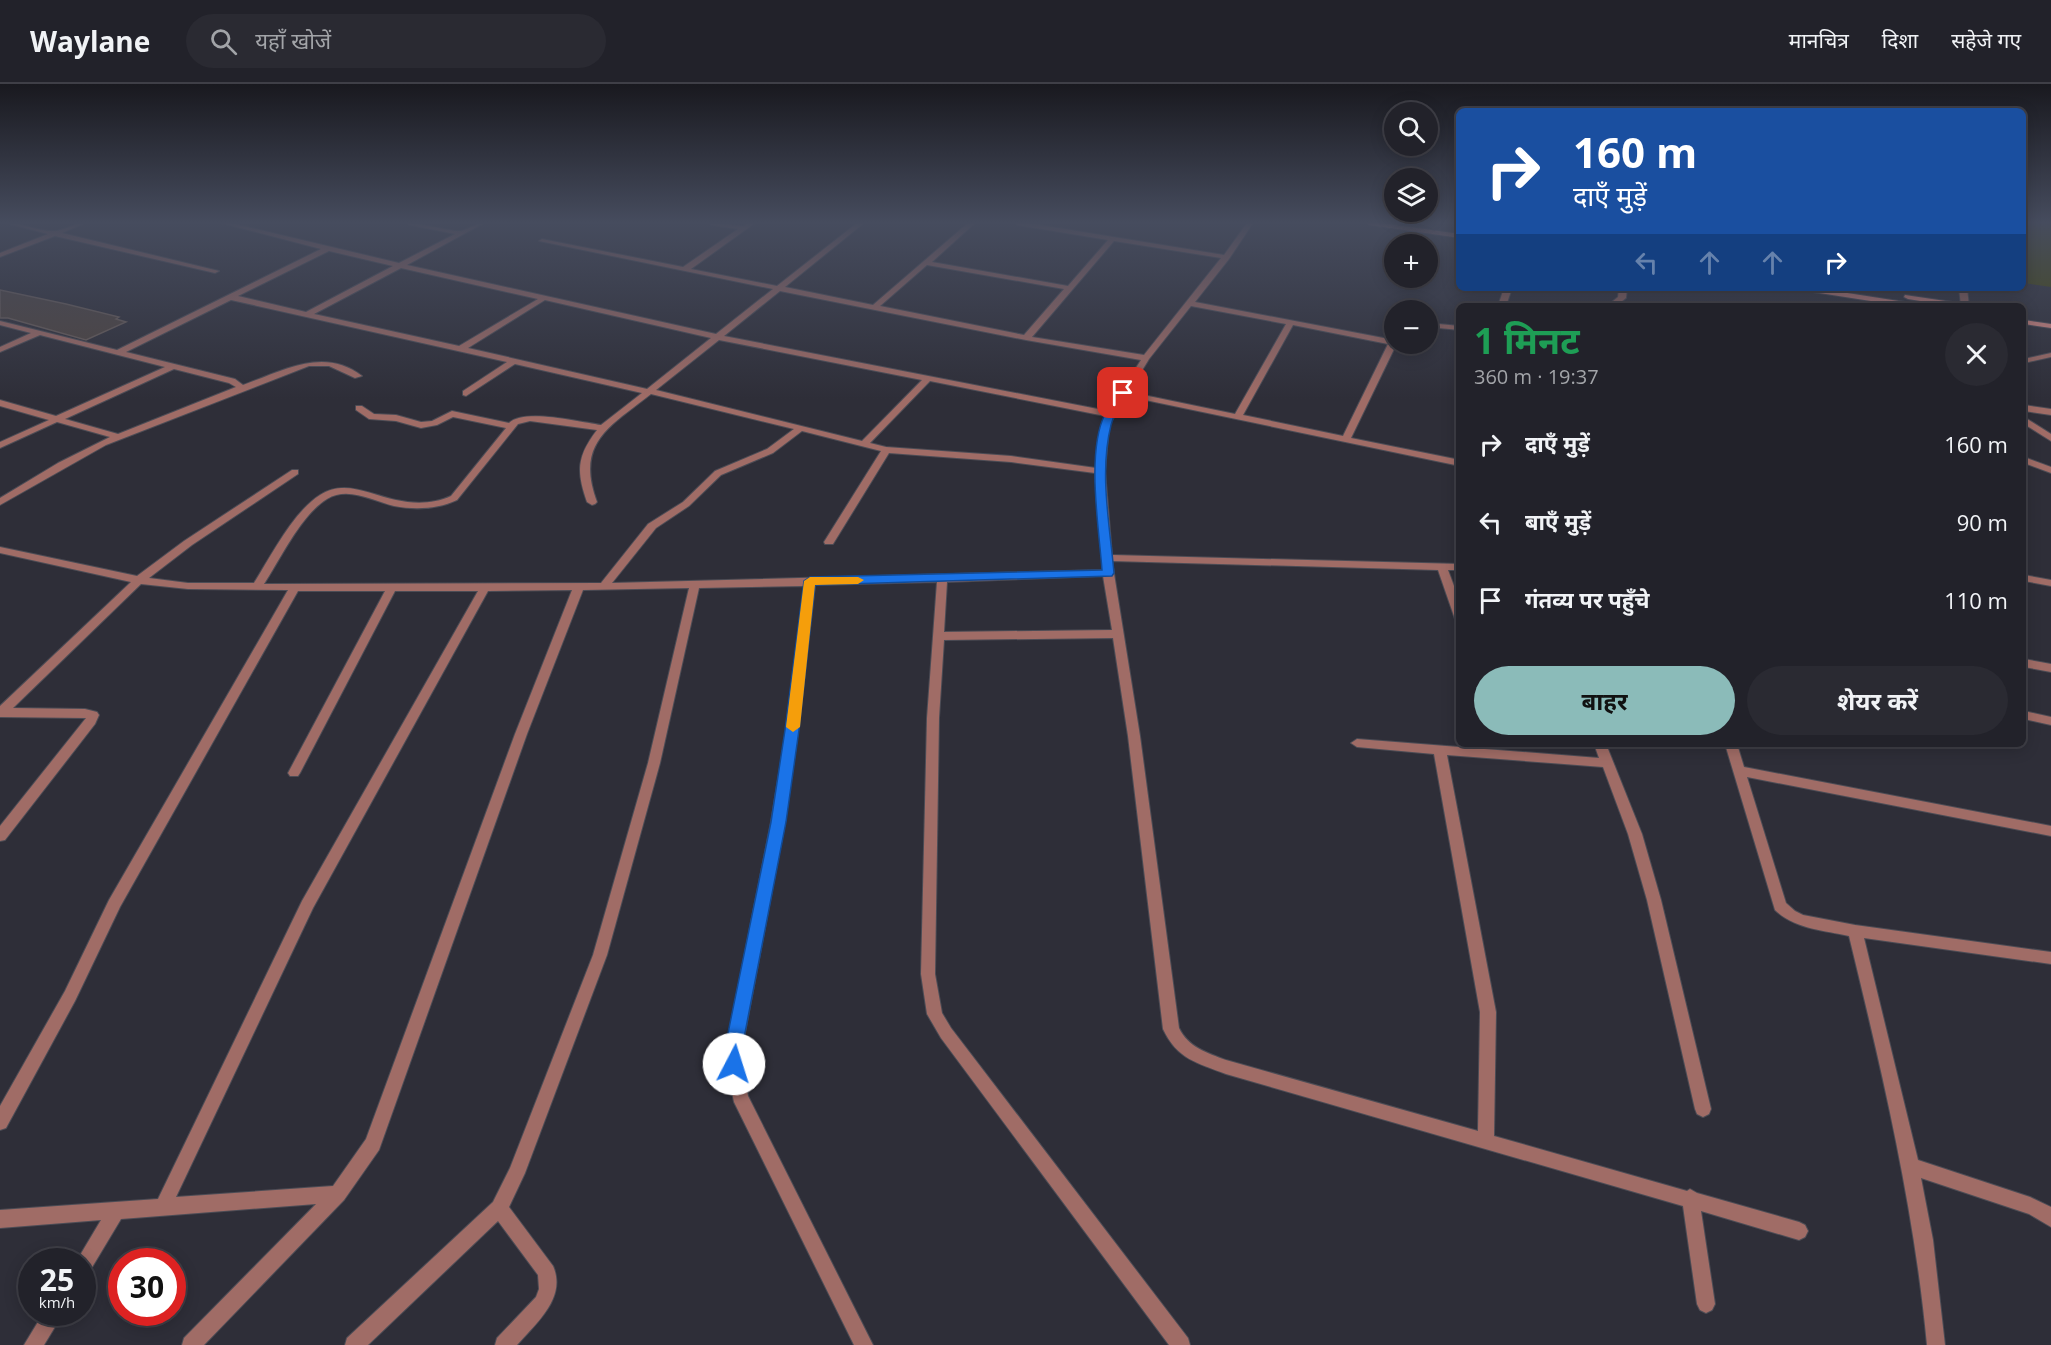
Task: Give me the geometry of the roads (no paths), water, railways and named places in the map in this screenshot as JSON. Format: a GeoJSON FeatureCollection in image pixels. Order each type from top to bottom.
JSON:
{"type":"FeatureCollection","features":[{"type":"Feature","properties":{"kind":"street"},"geometry":{"type":"LineString","coordinates":[[117,352],[261,282]]}},
{"type":"Feature","properties":{"kind":"street"},"geometry":{"type":"LineString","coordinates":[[307,314],[368,282]]}},
{"type":"Feature","properties":{"kind":"street"},"geometry":{"type":"LineString","coordinates":[[474,282],[717,337],[1110,414]]}},
{"type":"Feature","properties":{"kind":"street"},"geometry":{"type":"LineString","coordinates":[[743,282],[1026,338],[1146,358]]}},
{"type":"Feature","properties":{"kind":"street"},"geometry":{"type":"LineString","coordinates":[[592,502],[584,482],[584,464],[603,428],[788,282]]}},
{"type":"Feature","properties":{"kind":"street"},"geometry":{"type":"LineString","coordinates":[[874,308],[904,282]]}},
{"type":"Feature","properties":{"kind":"street"},"geometry":{"type":"LineString","coordinates":[[1035,282],[1069,288]]}},
{"type":"Feature","properties":{"kind":"street"},"geometry":{"type":"LineString","coordinates":[[1026,338],[1074,282]]}},
{"type":"Feature","properties":{"kind":"street"},"geometry":{"type":"LineString","coordinates":[[1206,282],[1146,358],[1110,414],[1105,426],[1100,471],[1108,566],[1134,736],[1171,1029],[1176,1042],[1195,1055],[1226,1067],[1799,1231]]}},
{"type":"Feature","properties":{"kind":"street"},"geometry":{"type":"LineString","coordinates":[[1831,291],[1889,303]]}},
{"type":"Feature","properties":{"kind":"street"},"geometry":{"type":"LineString","coordinates":[[1870,291],[1946,303]]}},
{"type":"Feature","properties":{"kind":"street"},"geometry":{"type":"LineString","coordinates":[[230,297],[648,391],[886,450],[1011,459],[1100,471]]}},
{"type":"Feature","properties":{"kind":"street"},"geometry":{"type":"LineString","coordinates":[[462,348],[544,298]]}},
{"type":"Feature","properties":{"kind":"street"},"geometry":{"type":"LineString","coordinates":[[1189,303],[1391,342],[1392,345],[1346,439]]}},
{"type":"Feature","properties":{"kind":"street"},"geometry":{"type":"LineString","coordinates":[[2026,314],[2051,318]]}},
{"type":"Feature","properties":{"kind":"street"},"geometry":{"type":"LineString","coordinates":[[1238,417],[1292,322]]}},
{"type":"Feature","properties":{"kind":"street"},"geometry":{"type":"LineString","coordinates":[[2026,322],[2051,326]]}},
{"type":"Feature","properties":{"kind":"street"},"geometry":{"type":"LineString","coordinates":[[0,324],[232,381],[242,388]]}},
{"type":"Feature","properties":{"kind":"street"},"geometry":{"type":"LineString","coordinates":[[1438,326],[1456,328]]}},
{"type":"Feature","properties":{"kind":"street"},"geometry":{"type":"LineString","coordinates":[[0,350],[38,333]]}},
{"type":"Feature","properties":{"kind":"street"},"geometry":{"type":"LineString","coordinates":[[2026,361],[2051,355]]}},
{"type":"Feature","properties":{"kind":"street"},"geometry":{"type":"LineString","coordinates":[[466,393],[515,360]]}},
{"type":"Feature","properties":{"kind":"street"},"geometry":{"type":"LineString","coordinates":[[0,502],[61,465],[119,437],[308,364],[330,364],[358,376]]}},
{"type":"Feature","properties":{"kind":"street"},"geometry":{"type":"LineString","coordinates":[[0,445],[55,418],[174,366]]}},
{"type":"Feature","properties":{"kind":"street"},"geometry":{"type":"LineString","coordinates":[[864,444],[929,378]]}},
{"type":"Feature","properties":{"kind":"street"},"geometry":{"type":"LineString","coordinates":[[1123,393],[1456,462]]}},
{"type":"Feature","properties":{"kind":"street"},"geometry":{"type":"LineString","coordinates":[[0,403],[119,437]]}},
{"type":"Feature","properties":{"kind":"street"},"geometry":{"type":"LineString","coordinates":[[359,408],[372,417],[396,418],[421,425],[434,423],[452,414],[510,426]]}},
{"type":"Feature","properties":{"kind":"street"},"geometry":{"type":"LineString","coordinates":[[2026,408],[2051,412]]}},
{"type":"Feature","properties":{"kind":"street"},"geometry":{"type":"LineString","coordinates":[[257,587],[302,520],[322,498],[348,491],[394,503],[446,503],[454,498],[515,422],[530,418],[603,428]]}},
{"type":"Feature","properties":{"kind":"street"},"geometry":{"type":"LineString","coordinates":[[2026,421],[2051,438]]}},
{"type":"Feature","properties":{"kind":"street"},"geometry":{"type":"LineString","coordinates":[[605,585],[652,526],[687,504],[718,473],[770,452],[800,429]]}},
{"type":"Feature","properties":{"kind":"street"},"geometry":{"type":"LineString","coordinates":[[829,542],[886,450]]}},
{"type":"Feature","properties":{"kind":"street"},"geometry":{"type":"LineString","coordinates":[[2026,461],[2051,470]]}},
{"type":"Feature","properties":{"kind":"street"},"geometry":{"type":"LineString","coordinates":[[1,712],[139,580],[188,543],[295,472]]}},
{"type":"Feature","properties":{"kind":"street"},"geometry":{"type":"LineString","coordinates":[[0,550],[139,580],[188,586],[257,587],[579,586],[942,579],[1108,566],[1456,567]]}},
{"type":"Feature","properties":{"kind":"street"},"geometry":{"type":"LineString","coordinates":[[1442,567],[1456,607]]}},
{"type":"Feature","properties":{"kind":"street"},"geometry":{"type":"LineString","coordinates":[[2026,578],[2051,583]]}},
{"type":"Feature","properties":{"kind":"street"},"geometry":{"type":"LineString","coordinates":[[942,579],[933,718],[928,974],[935,1014],[946,1033],[1180,1345]]}},
{"type":"Feature","properties":{"kind":"street"},"geometry":{"type":"LineString","coordinates":[[810,581],[780,811],[736,1038],[734,1064],[740,1097],[864,1345]]}},
{"type":"Feature","properties":{"kind":"street"},"geometry":{"type":"LineString","coordinates":[[354,1345],[499,1208],[517,1173],[600,955],[651,774],[695,584]]}},
{"type":"Feature","properties":{"kind":"street"},"geometry":{"type":"LineString","coordinates":[[191,1345],[338,1194],[373,1144],[521,734],[579,586]]}},
{"type":"Feature","properties":{"kind":"street"},"geometry":{"type":"LineString","coordinates":[[0,1122],[70,996],[114,904],[295,587]]}},
{"type":"Feature","properties":{"kind":"street"},"geometry":{"type":"LineString","coordinates":[[294,773],[393,587]]}},
{"type":"Feature","properties":{"kind":"street"},"geometry":{"type":"LineString","coordinates":[[163,1207],[308,905],[485,587]]}},
{"type":"Feature","properties":{"kind":"street"},"geometry":{"type":"LineString","coordinates":[[939,636],[1118,634]]}},
{"type":"Feature","properties":{"kind":"street"},"geometry":{"type":"LineString","coordinates":[[2026,663],[2051,668]]}},
{"type":"Feature","properties":{"kind":"street"},"geometry":{"type":"LineString","coordinates":[[0,836],[91,722],[93,715],[1,712]]}},
{"type":"Feature","properties":{"kind":"street"},"geometry":{"type":"LineString","coordinates":[[2026,715],[2051,721]]}},
{"type":"Feature","properties":{"kind":"street"},"geometry":{"type":"LineString","coordinates":[[1356,743],[1608,763]]}},
{"type":"Feature","properties":{"kind":"street"},"geometry":{"type":"LineString","coordinates":[[1601,747],[1635,834],[1654,900],[1703,1109]]}},
{"type":"Feature","properties":{"kind":"street"},"geometry":{"type":"LineString","coordinates":[[1732,747],[1780,906],[1790,915],[1801,920],[1855,931],[2050,959]]}},
{"type":"Feature","properties":{"kind":"street"},"geometry":{"type":"LineString","coordinates":[[1440,750],[1488,1012],[1486,1141]]}},
{"type":"Feature","properties":{"kind":"street"},"geometry":{"type":"LineString","coordinates":[[1741,771],[2051,831]]}},
{"type":"Feature","properties":{"kind":"street"},"geometry":{"type":"LineString","coordinates":[[1855,931],[1913,1167],[1931,1282],[1936,1345]]}},
{"type":"Feature","properties":{"kind":"street"},"geometry":{"type":"LineString","coordinates":[[1913,1167],[2030,1206],[2051,1218]]}},
{"type":"Feature","properties":{"kind":"street"},"geometry":{"type":"LineString","coordinates":[[0,1219],[338,1194]]}},
{"type":"Feature","properties":{"kind":"street"},"geometry":{"type":"LineString","coordinates":[[1690,1198],[1706,1304]]}},
{"type":"Feature","properties":{"kind":"street"},"geometry":{"type":"LineString","coordinates":[[499,1208],[547,1272],[548,1289],[542,1303],[504,1345]]}},
{"type":"Feature","properties":{"kind":"street"},"geometry":{"type":"LineString","coordinates":[[94,1248],[117,1209]]}},
{"type":"Feature","properties":{"kind":"street"},"geometry":{"type":"LineString","coordinates":[[33,1345],[46,1326]]}}]}
